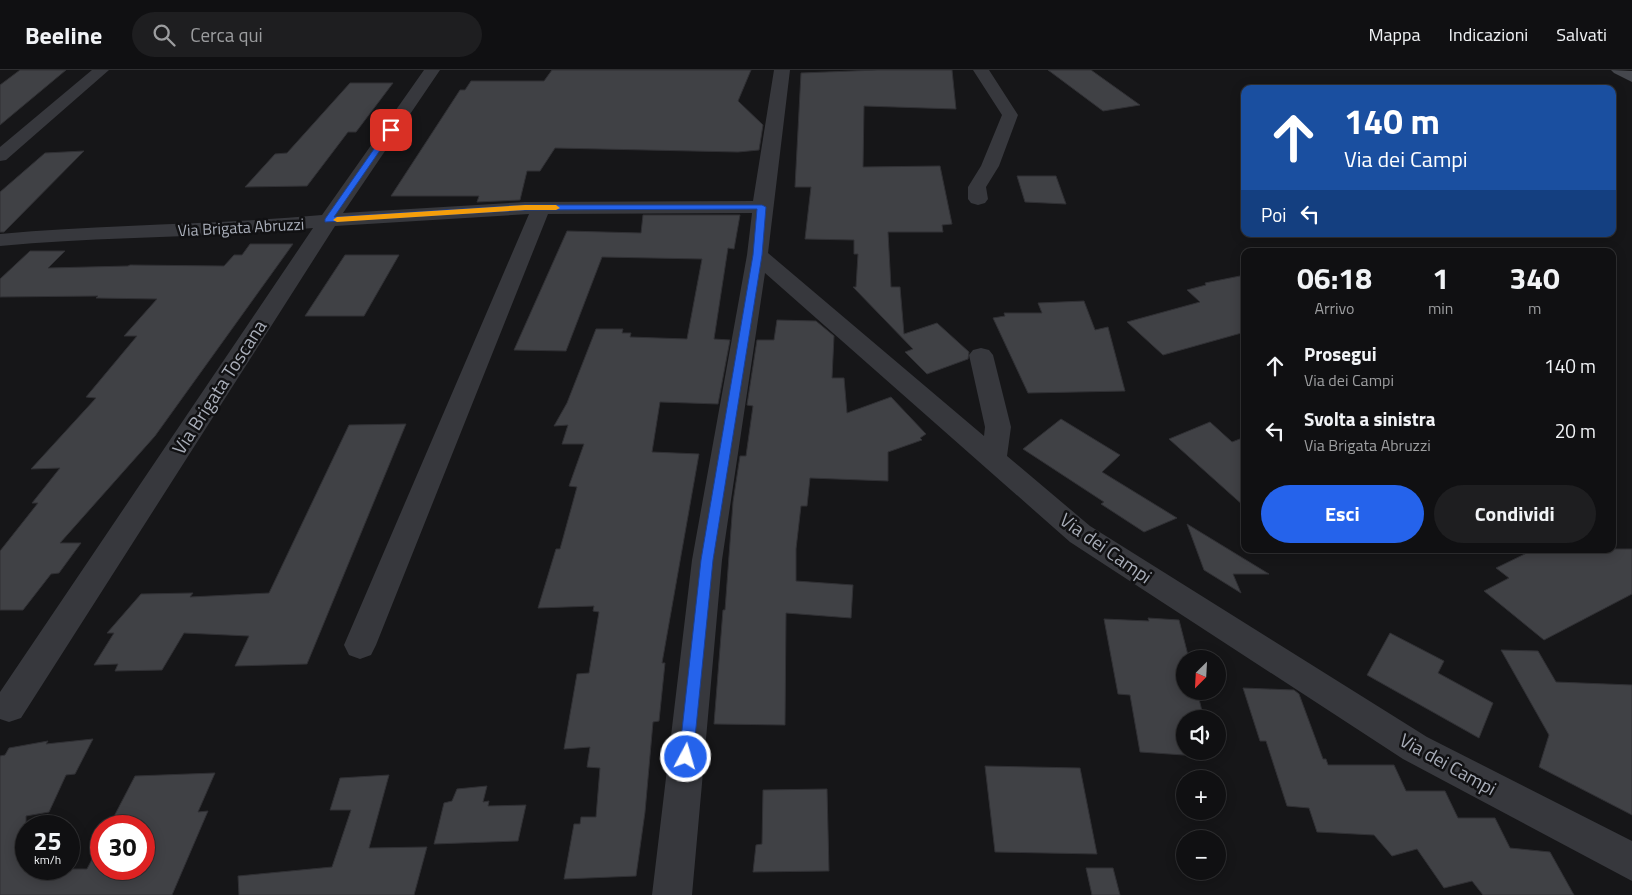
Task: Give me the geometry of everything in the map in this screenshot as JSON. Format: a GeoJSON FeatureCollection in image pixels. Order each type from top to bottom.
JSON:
{"type":"FeatureCollection","features":[{"type":"Feature","properties":{"kind":"street"},"geometry":{"type":"LineString","coordinates":[[0,156],[101,70]]}},
{"type":"Feature","properties":{"kind":"street","name":"Via Brigata Toscana"},"geometry":{"type":"LineString","coordinates":[[9,707],[328,221],[432,70]]}},
{"type":"Feature","properties":{"kind":"street"},"geometry":{"type":"LineString","coordinates":[[672,895],[707,560],[757,255],[782,70]]}},
{"type":"Feature","properties":{"kind":"street"},"geometry":{"type":"LineString","coordinates":[[978,199],[977,187],[990,166],[1010,115],[981,70]]}},
{"type":"Feature","properties":{"kind":"street"},"geometry":{"type":"LineString","coordinates":[[1619,70],[1632,77]]}},
{"type":"Feature","properties":{"kind":"street","name":"Via Brigata Abruzzi"},"geometry":{"type":"LineString","coordinates":[[0,240],[54,235],[262,227],[367,216],[541,208],[762,207]]}},
{"type":"Feature","properties":{"kind":"street"},"geometry":{"type":"LineString","coordinates":[[360,645],[541,208]]}},
{"type":"Feature","properties":{"kind":"street","name":"Via dei Campi"},"geometry":{"type":"LineString","coordinates":[[757,255],[1080,534],[1415,748],[1632,862]]}},
{"type":"Feature","properties":{"kind":"street"},"geometry":{"type":"LineString","coordinates":[[981,355],[998,427],[993,459]]}},
{"type":"Feature","properties":{"kind":"building"},"geometry":{"type":"Polygon","coordinates":[[[20,70],[66,70],[0,125],[0,85],[20,70]]]}},
{"type":"Feature","properties":{"kind":"building"},"geometry":{"type":"Polygon","coordinates":[[[552,70],[751,70],[738,101],[763,125],[759,150],[738,152],[555,148],[540,171],[527,171],[520,200],[477,202],[479,196],[391,196],[460,90],[465,90],[471,81],[544,81],[552,70]]]}},
{"type":"Feature","properties":{"kind":"building"},"geometry":{"type":"Polygon","coordinates":[[[952,70],[956,109],[864,106],[863,167],[940,166],[952,224],[942,225],[943,232],[888,232],[891,287],[900,287],[904,334],[937,323],[969,352],[968,359],[927,374],[905,352],[913,349],[853,287],[856,287],[858,254],[854,254],[854,240],[805,239],[811,187],[795,187],[801,73],[952,70]]]}},
{"type":"Feature","properties":{"kind":"building"},"geometry":{"type":"Polygon","coordinates":[[[1048,70],[1091,70],[1140,105],[1103,111],[1048,70]]]}},
{"type":"Feature","properties":{"kind":"building"},"geometry":{"type":"Polygon","coordinates":[[[350,83],[393,83],[356,132],[348,132],[307,186],[245,187],[275,154],[287,153],[350,83]]]}},
{"type":"Feature","properties":{"kind":"building"},"geometry":{"type":"Polygon","coordinates":[[[84,151],[4,232],[0,232],[0,192],[45,153],[84,151]]]}},
{"type":"Feature","properties":{"kind":"building"},"geometry":{"type":"Polygon","coordinates":[[[1017,176],[1056,176],[1066,204],[1025,202],[1017,176]]]}},
{"type":"Feature","properties":{"kind":"building"},"geometry":{"type":"Polygon","coordinates":[[[643,215],[740,215],[734,249],[728,248],[714,339],[730,340],[718,404],[660,402],[652,452],[699,454],[662,663],[665,663],[659,721],[653,722],[645,812],[636,876],[564,879],[574,824],[580,824],[581,817],[596,817],[600,768],[587,767],[590,747],[564,749],[577,674],[589,673],[599,612],[593,611],[594,606],[538,608],[556,549],[560,549],[577,487],[569,486],[584,444],[562,444],[568,425],[554,426],[567,403],[596,329],[623,329],[622,333],[631,333],[630,337],[687,339],[702,259],[602,257],[566,351],[514,350],[567,231],[641,233],[643,215]]]}},
{"type":"Feature","properties":{"kind":"building"},"geometry":{"type":"Polygon","coordinates":[[[250,244],[293,244],[155,436],[60,543],[81,543],[59,573],[51,574],[23,610],[0,610],[0,551],[38,503],[32,503],[60,468],[31,469],[96,398],[86,397],[137,336],[124,336],[157,299],[96,298],[98,296],[0,297],[0,279],[30,251],[65,251],[48,268],[130,265],[224,266],[234,255],[242,255],[250,244]]]}},
{"type":"Feature","properties":{"kind":"building"},"geometry":{"type":"Polygon","coordinates":[[[345,255],[399,255],[364,316],[305,316],[345,255]]]}},
{"type":"Feature","properties":{"kind":"building"},"geometry":{"type":"Polygon","coordinates":[[[1241,276],[1241,333],[1163,355],[1127,322],[1200,302],[1187,290],[1206,285],[1205,283],[1241,276]]]}},
{"type":"Feature","properties":{"kind":"building"},"geometry":{"type":"Polygon","coordinates":[[[1084,301],[1095,330],[1108,327],[1125,391],[1028,393],[993,318],[1005,316],[1004,313],[1042,313],[1038,303],[1084,301]]]}},
{"type":"Feature","properties":{"kind":"building"},"geometry":{"type":"Polygon","coordinates":[[[777,320],[816,321],[834,336],[832,378],[844,378],[847,413],[891,397],[926,434],[920,438],[922,440],[888,452],[888,481],[810,478],[807,506],[801,506],[796,549],[796,581],[853,585],[851,618],[786,613],[785,725],[714,724],[733,502],[740,456],[746,456],[753,406],[747,405],[757,340],[774,340],[777,320]]]}},
{"type":"Feature","properties":{"kind":"building"},"geometry":{"type":"Polygon","coordinates":[[[1061,419],[1120,455],[1102,472],[1177,518],[1144,532],[1101,504],[1104,502],[1023,449],[1061,419]]]}},
{"type":"Feature","properties":{"kind":"building"},"geometry":{"type":"Polygon","coordinates":[[[1210,422],[1232,442],[1241,439],[1241,503],[1169,439],[1210,422]]]}},
{"type":"Feature","properties":{"kind":"building"},"geometry":{"type":"Polygon","coordinates":[[[406,424],[307,664],[235,666],[249,636],[184,633],[162,670],[115,671],[118,664],[94,665],[114,633],[107,633],[141,594],[193,593],[190,597],[269,593],[349,425],[406,424]]]}},
{"type":"Feature","properties":{"kind":"building"},"geometry":{"type":"Polygon","coordinates":[[[1187,524],[1269,574],[1233,574],[1241,593],[1204,570],[1187,524]]]}},
{"type":"Feature","properties":{"kind":"building"},"geometry":{"type":"Polygon","coordinates":[[[1616,549],[1632,549],[1632,594],[1544,640],[1484,591],[1509,578],[1496,568],[1527,553],[1616,553],[1616,549]]]}},
{"type":"Feature","properties":{"kind":"building"},"geometry":{"type":"Polygon","coordinates":[[[1148,618],[1179,620],[1187,650],[1176,650],[1176,700],[1199,700],[1202,710],[1176,710],[1176,754],[1140,752],[1130,695],[1118,694],[1104,619],[1149,621],[1148,618]]]}},
{"type":"Feature","properties":{"kind":"building"},"geometry":{"type":"Polygon","coordinates":[[[1390,633],[1444,661],[1438,673],[1493,703],[1479,738],[1367,675],[1390,633]]]}},
{"type":"Feature","properties":{"kind":"building"},"geometry":{"type":"Polygon","coordinates":[[[1501,650],[1538,651],[1556,682],[1632,685],[1632,815],[1539,767],[1549,735],[1501,650]]]}},
{"type":"Feature","properties":{"kind":"building"},"geometry":{"type":"Polygon","coordinates":[[[1243,688],[1294,690],[1299,694],[1323,759],[1326,759],[1328,765],[1394,765],[1406,791],[1445,791],[1458,818],[1495,818],[1510,848],[1550,852],[1574,895],[1483,895],[1472,881],[1444,888],[1417,849],[1392,856],[1374,835],[1317,832],[1309,808],[1287,806],[1266,741],[1260,741],[1243,688]]]}},
{"type":"Feature","properties":{"kind":"building"},"geometry":{"type":"Polygon","coordinates":[[[93,739],[75,774],[66,775],[49,812],[15,815],[15,880],[80,880],[80,869],[87,869],[90,863],[90,880],[155,880],[155,815],[115,815],[135,776],[215,773],[198,812],[208,811],[172,895],[0,895],[0,756],[5,755],[9,748],[48,741],[46,744],[93,739]]]}},
{"type":"Feature","properties":{"kind":"building"},"geometry":{"type":"Polygon","coordinates":[[[985,766],[1080,768],[1097,854],[995,852],[985,766]]]}},
{"type":"Feature","properties":{"kind":"building"},"geometry":{"type":"Polygon","coordinates":[[[389,775],[369,848],[427,847],[414,895],[239,895],[238,876],[332,867],[351,810],[330,810],[340,778],[389,775]]]}},
{"type":"Feature","properties":{"kind":"building"},"geometry":{"type":"Polygon","coordinates":[[[487,786],[483,802],[489,801],[488,806],[526,805],[518,841],[434,844],[444,803],[452,801],[457,789],[487,786]]]}},
{"type":"Feature","properties":{"kind":"building"},"geometry":{"type":"Polygon","coordinates":[[[827,789],[829,871],[753,872],[756,845],[762,844],[763,790],[827,789]]]}},
{"type":"Feature","properties":{"kind":"building"},"geometry":{"type":"Polygon","coordinates":[[[1086,868],[1113,868],[1120,895],[1092,895],[1086,868]]]}},
{"type":"Feature","properties":{"kind":"slow traffic"},"geometry":{"type":"LineString","coordinates":[[337,220],[367,216],[556,208]]}},
{"type":"Feature","properties":{"kind":"route"},"geometry":{"type":"LineString","coordinates":[[391,130],[328,221],[367,216],[525,208],[762,207],[757,255],[707,560],[686,757]]}}]}
